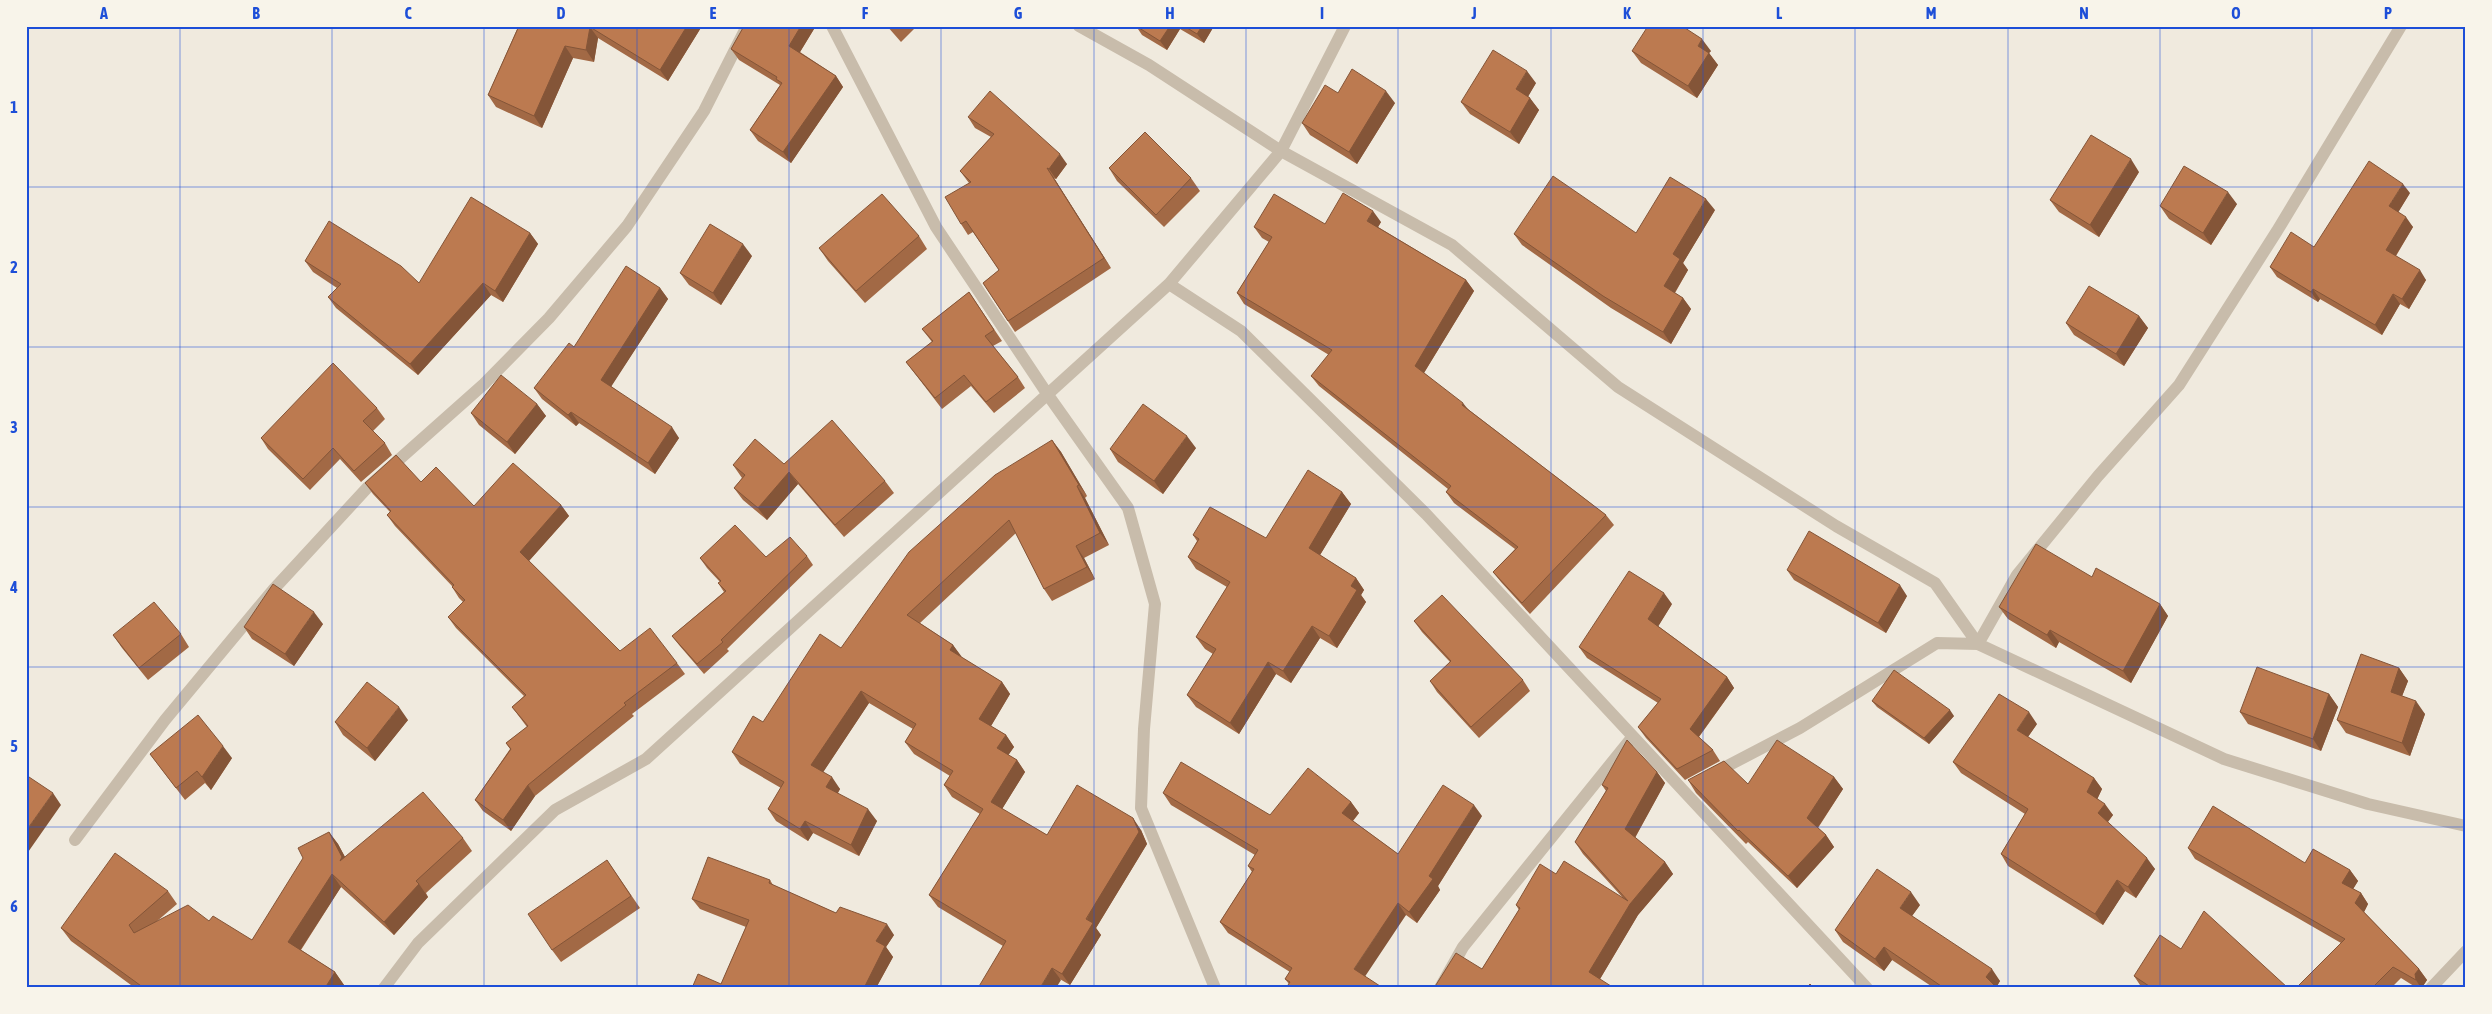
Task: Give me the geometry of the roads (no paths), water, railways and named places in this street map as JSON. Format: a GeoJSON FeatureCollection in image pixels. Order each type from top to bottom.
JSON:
{"type":"FeatureCollection","features":[{"type":"Feature","properties":{"kind":"street"},"geometry":{"type":"LineString","coordinates":[[75,840],[165,720],[273,590],[367,488],[484,384],[549,318],[627,226],[704,111],[747,26]]}},
{"type":"Feature","properties":{"kind":"street"},"geometry":{"type":"LineString","coordinates":[[832,26],[936,226],[1048,395],[1128,508],[1155,604],[1144,729],[1141,808],[1216,988]]}},
{"type":"Feature","properties":{"kind":"street"},"geometry":{"type":"LineString","coordinates":[[1080,26],[1149,65],[1281,151],[1452,244],[1618,387],[1836,526],[1935,583],[1978,644]]}},
{"type":"Feature","properties":{"kind":"street"},"geometry":{"type":"LineString","coordinates":[[384,988],[418,943],[555,810],[646,759],[1169,284],[1281,151],[1345,26]]}},
{"type":"Feature","properties":{"kind":"street"},"geometry":{"type":"LineString","coordinates":[[1978,644],[2017,575],[2098,476],[2179,385],[2277,232],[2401,26]]}},
{"type":"Feature","properties":{"kind":"street"},"geometry":{"type":"LineString","coordinates":[[1169,284],[1241,331],[1426,514],[1634,736],[1692,785],[1867,988]]}},
{"type":"Feature","properties":{"kind":"street"},"geometry":{"type":"LineString","coordinates":[[1692,785],[1800,728],[1937,643],[1978,644],[2224,759],[2368,804],[2466,826]]}},
{"type":"Feature","properties":{"kind":"street"},"geometry":{"type":"LineString","coordinates":[[1440,988],[1462,948],[1634,736]]}},
{"type":"Feature","properties":{"kind":"street"},"geometry":{"type":"LineString","coordinates":[[2431,988],[2466,952]]}}]}
